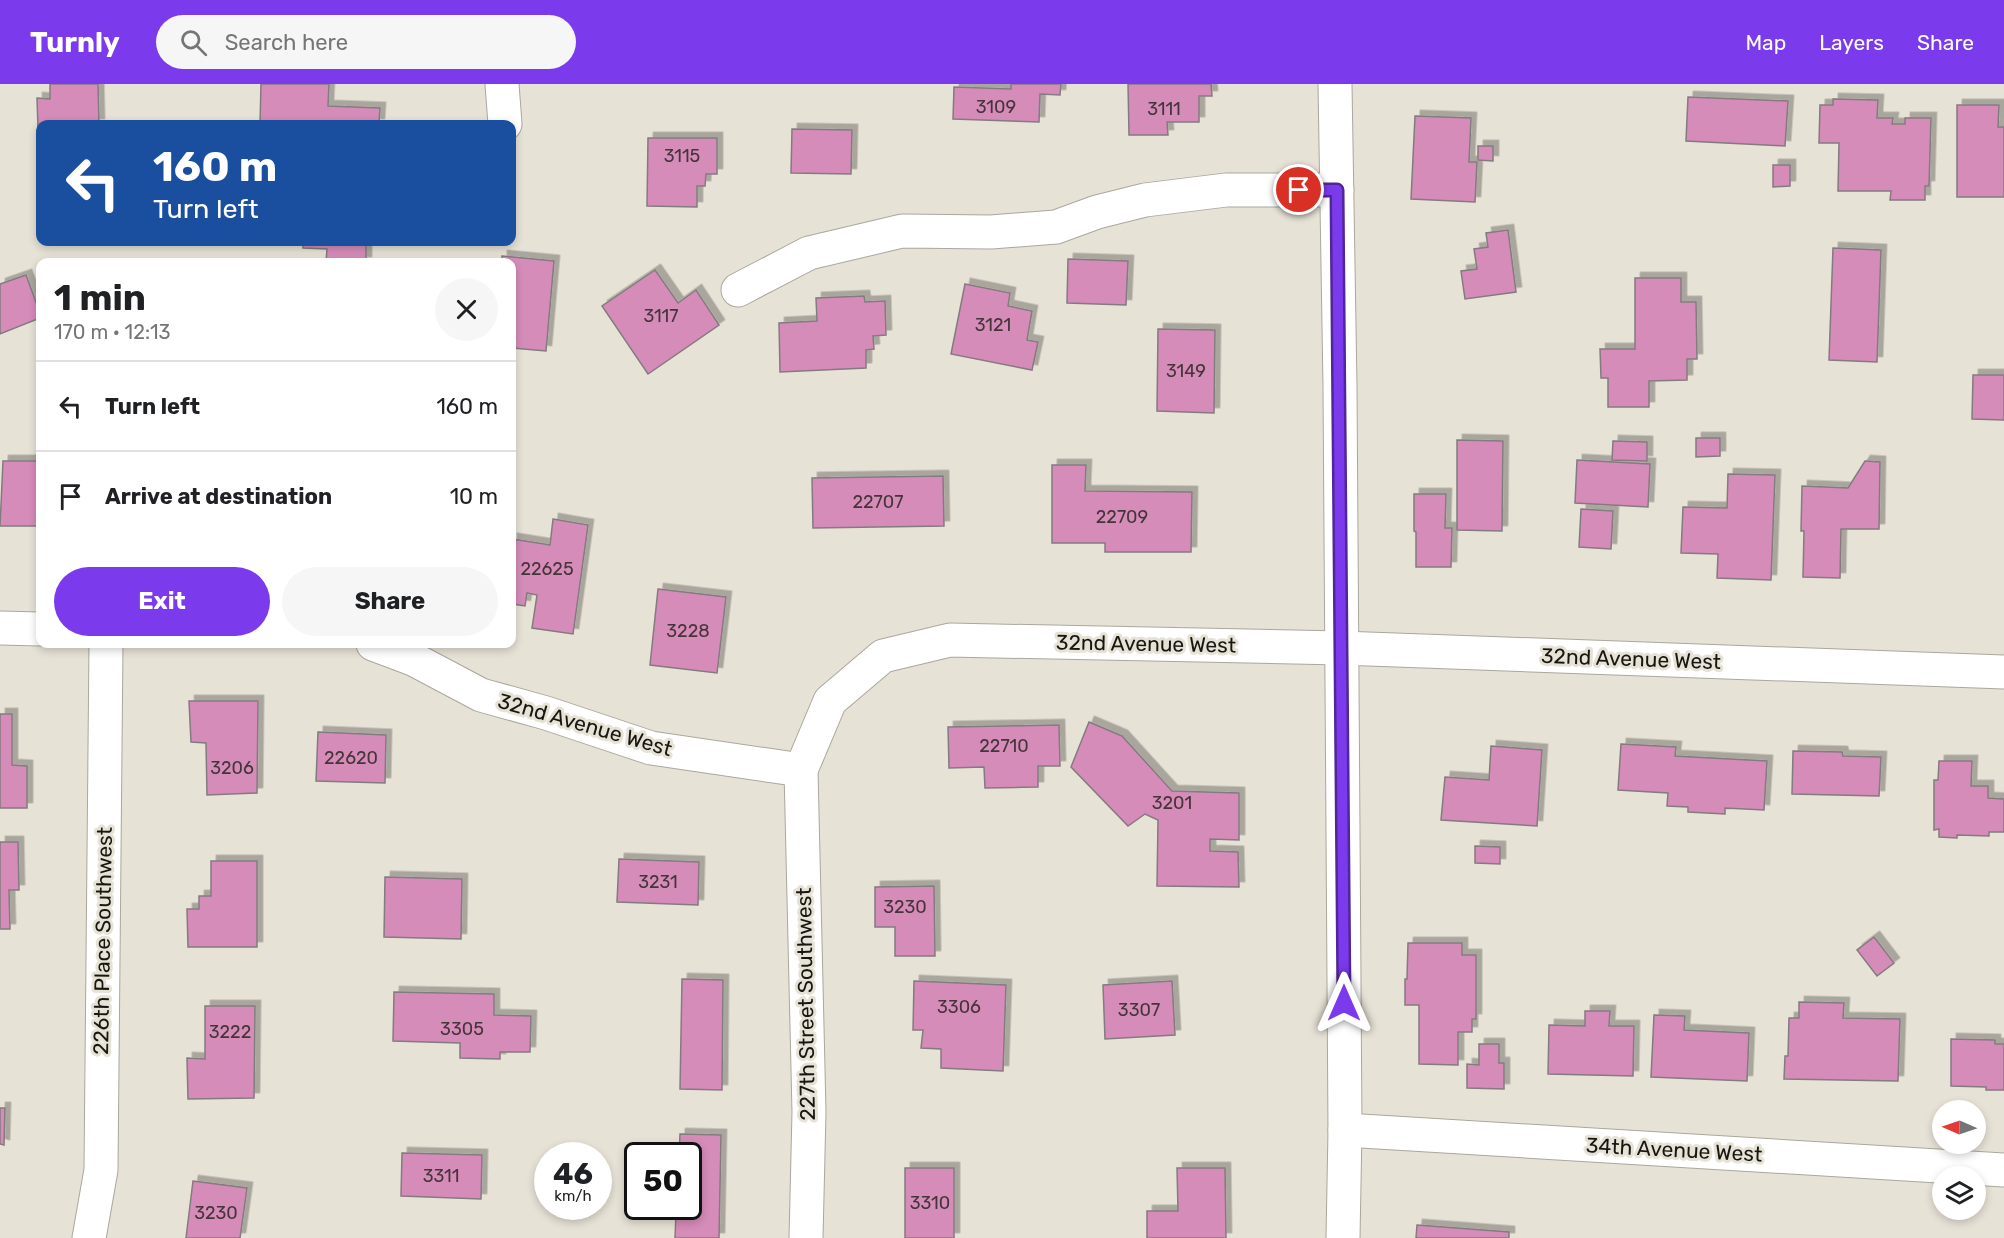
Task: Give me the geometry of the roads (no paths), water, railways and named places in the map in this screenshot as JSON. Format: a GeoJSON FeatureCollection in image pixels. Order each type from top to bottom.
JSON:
{"type":"FeatureCollection","features":[{"type":"Feature","properties":{"kind":"street"},"geometry":{"type":"LineString","coordinates":[[502,84],[505,120]]}},
{"type":"Feature","properties":{"kind":"street"},"geometry":{"type":"LineString","coordinates":[[1335,84],[1345,1130],[1343,1238]]}},
{"type":"Feature","properties":{"kind":"street"},"geometry":{"type":"LineString","coordinates":[[738,290],[809,253],[902,231],[991,232],[1056,227],[1097,212],[1145,200],[1226,190],[1337,190]]}},
{"type":"Feature","properties":{"kind":"street"},"geometry":{"type":"LineString","coordinates":[[0,628],[36,629]]}},
{"type":"Feature","properties":{"kind":"street","name":"32nd Avenue West"},"geometry":{"type":"LineString","coordinates":[[384,648],[413,659],[481,695],[546,713],[651,748],[801,770],[830,701],[839,693],[883,656],[950,640],[1341,648],[2004,672]]}},
{"type":"Feature","properties":{"kind":"street","name":"226th Place Southwest"},"geometry":{"type":"LineString","coordinates":[[89,1238],[101,1170],[106,648]]}},
{"type":"Feature","properties":{"kind":"street","name":"227th Street Southwest"},"geometry":{"type":"LineString","coordinates":[[801,770],[809,1112],[806,1238]]}},
{"type":"Feature","properties":{"kind":"street","name":"34th Avenue West"},"geometry":{"type":"LineString","coordinates":[[1345,1130],[2004,1170]]}}]}
